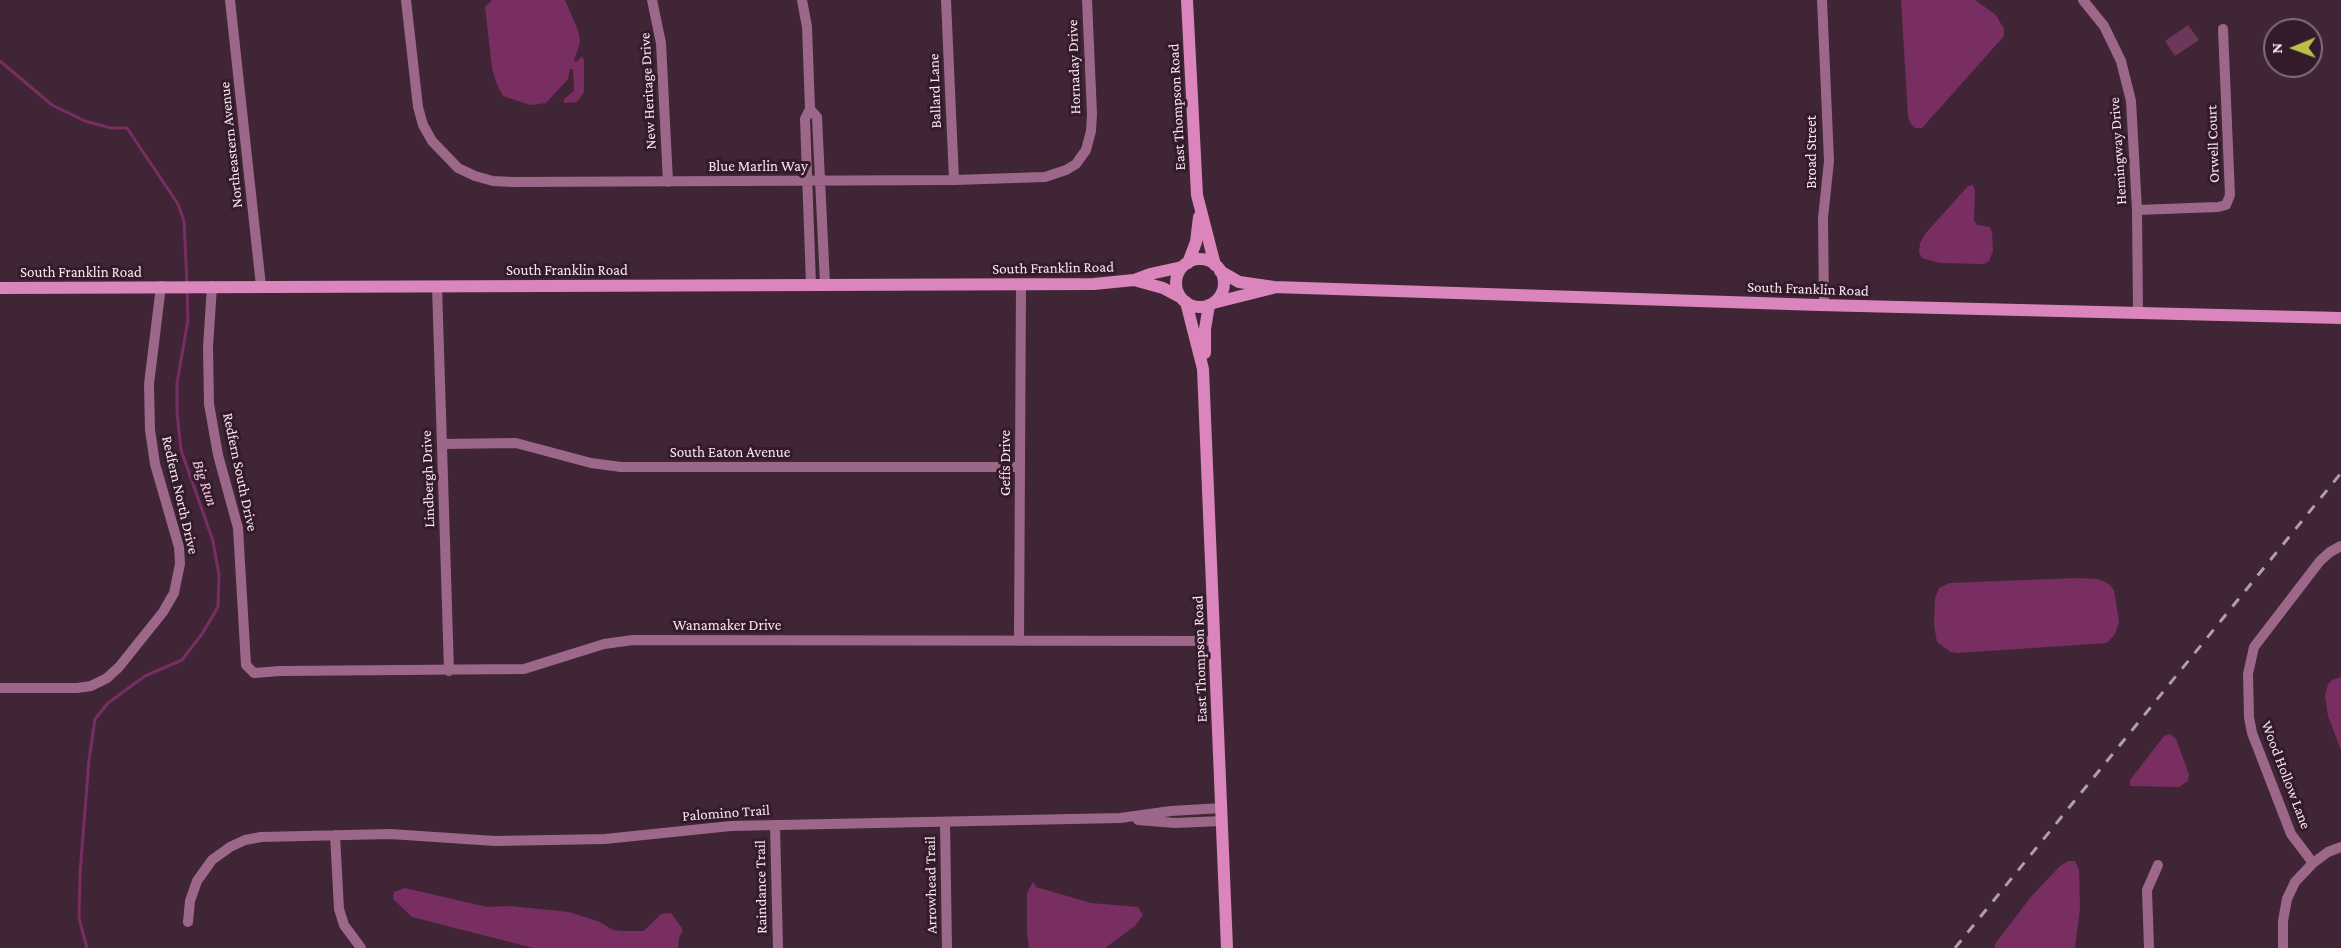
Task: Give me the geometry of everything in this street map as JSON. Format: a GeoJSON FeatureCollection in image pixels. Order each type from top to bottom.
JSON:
{"type":"FeatureCollection","features":[{"type":"Feature","properties":{"kind":"main road","name":"East Thompson Road"},"geometry":{"type":"LineString","coordinates":[[1187,0],[1194,171],[1200,212],[1217,268]]}},
{"type":"Feature","properties":{"kind":"main road","name":"East Thompson Road"},"geometry":{"type":"LineString","coordinates":[[1185,265],[1196,242],[1200,212]]}},
{"type":"Feature","properties":{"kind":"main road"},"geometry":{"type":"LineString","coordinates":[[1202,260],[1217,268],[1223,281],[1222,288],[1220,295],[1211,304],[1195,307],[1183,300],[1176,280],[1185,265],[1202,260]]}},
{"type":"Feature","properties":{"kind":"main road","name":"South Franklin Road"},"geometry":{"type":"LineString","coordinates":[[0,288],[1094,284],[1134,280],[1185,265]]}},
{"type":"Feature","properties":{"kind":"main road","name":"South Franklin Road"},"geometry":{"type":"LineString","coordinates":[[1217,268],[1239,282],[1274,287],[1824,305],[2341,318]]}},
{"type":"Feature","properties":{"kind":"main road","name":"South Franklin Road"},"geometry":{"type":"LineString","coordinates":[[1134,280],[1163,288],[1183,300]]}},
{"type":"Feature","properties":{"kind":"main road","name":"South Franklin Road"},"geometry":{"type":"LineString","coordinates":[[1211,304],[1256,294],[1274,287]]}},
{"type":"Feature","properties":{"kind":"main road","name":"East Thompson Road"},"geometry":{"type":"LineString","coordinates":[[1183,300],[1203,369],[1227,948]]}},
{"type":"Feature","properties":{"kind":"main road","name":"East Thompson Road"},"geometry":{"type":"LineString","coordinates":[[1203,369],[1206,358],[1205,329],[1211,304]]}},
{"type":"Feature","properties":{"kind":"street","name":"Northeastern Avenue"},"geometry":{"type":"LineString","coordinates":[[230,0],[261,286]]}},
{"type":"Feature","properties":{"kind":"street","name":"Blue Marlin Way"},"geometry":{"type":"LineString","coordinates":[[405,0],[418,107],[423,125],[432,141],[458,168],[492,181],[954,180],[1045,177],[1076,164]]}},
{"type":"Feature","properties":{"kind":"street","name":"New Heritage Drive"},"geometry":{"type":"LineString","coordinates":[[652,0],[661,43],[668,182]]}},
{"type":"Feature","properties":{"kind":"street"},"geometry":{"type":"LineString","coordinates":[[802,0],[807,27],[810,109],[805,119],[811,284]]}},
{"type":"Feature","properties":{"kind":"street","name":"Ballard Lane"},"geometry":{"type":"LineString","coordinates":[[946,0],[954,180]]}},
{"type":"Feature","properties":{"kind":"street","name":"Hornaday Drive"},"geometry":{"type":"LineString","coordinates":[[1076,164],[1086,150],[1092,114],[1087,0]]}},
{"type":"Feature","properties":{"kind":"street","name":"Broad Street"},"geometry":{"type":"LineString","coordinates":[[1822,0],[1829,161],[1823,218],[1824,305]]}},
{"type":"Feature","properties":{"kind":"street","name":"Hemingway Drive"},"geometry":{"type":"LineString","coordinates":[[2083,0],[2104,26],[2121,61],[2131,101],[2137,210],[2138,313]]}},
{"type":"Feature","properties":{"kind":"street","name":"Orwell Court"},"geometry":{"type":"LineString","coordinates":[[2137,210],[2226,205],[2230,195],[2223,29]]}},
{"type":"Feature","properties":{"kind":"street"},"geometry":{"type":"LineString","coordinates":[[810,109],[817,117],[825,284]]}},
{"type":"Feature","properties":{"kind":"street","name":"Geffs Drive"},"geometry":{"type":"LineString","coordinates":[[1019,641],[1021,285]]}},
{"type":"Feature","properties":{"kind":"street","name":"Redfern North Drive"},"geometry":{"type":"LineString","coordinates":[[0,688],[77,688],[91,686],[107,678],[119,667],[163,612],[174,593],[180,564],[179,547],[155,464],[150,430],[149,384],[161,286]]}},
{"type":"Feature","properties":{"kind":"street","name":"Redfern South Drive"},"geometry":{"type":"LineString","coordinates":[[212,286],[208,347],[209,404],[218,455],[238,528],[246,665]]}},
{"type":"Feature","properties":{"kind":"street","name":"Lindbergh Drive"},"geometry":{"type":"LineString","coordinates":[[437,286],[449,671]]}},
{"type":"Feature","properties":{"kind":"street","name":"South Eaton Avenue"},"geometry":{"type":"LineString","coordinates":[[442,444],[516,443],[591,464],[621,467],[1020,467]]}},
{"type":"Feature","properties":{"kind":"street","name":"Wood Hollow Lane"},"geometry":{"type":"LineString","coordinates":[[2313,863],[2291,834],[2252,733],[2249,717],[2248,674],[2254,647],[2319,561],[2341,546]]}},
{"type":"Feature","properties":{"kind":"street","name":"Wanamaker Drive"},"geometry":{"type":"LineString","coordinates":[[246,665],[254,673],[280,670],[524,669],[604,644],[633,640],[1215,641]]}},
{"type":"Feature","properties":{"kind":"street","name":"Palomino Trail"},"geometry":{"type":"LineString","coordinates":[[188,922],[190,901],[197,881],[213,860],[245,840],[261,837],[390,834],[495,841],[605,839],[710,827],[1120,818],[1222,808]]}},
{"type":"Feature","properties":{"kind":"street","name":"Palomino Trail"},"geometry":{"type":"LineString","coordinates":[[1120,818],[1175,823],[1222,821]]}},
{"type":"Feature","properties":{"kind":"street","name":"Arrowhead Trail"},"geometry":{"type":"LineString","coordinates":[[945,822],[947,948]]}},
{"type":"Feature","properties":{"kind":"street","name":"Raindance Trail"},"geometry":{"type":"LineString","coordinates":[[775,825],[778,948]]}},
{"type":"Feature","properties":{"kind":"street"},"geometry":{"type":"LineString","coordinates":[[335,835],[339,909],[344,925],[361,948]]}},
{"type":"Feature","properties":{"kind":"street"},"geometry":{"type":"LineString","coordinates":[[2283,948],[2283,921],[2287,899],[2295,882],[2313,863],[2328,852],[2341,847]]}},
{"type":"Feature","properties":{"kind":"street"},"geometry":{"type":"LineString","coordinates":[[2148,948],[2147,890],[2158,865]]}},
{"type":"Feature","properties":{"kind":"shaded area"},"geometry":{"type":"Polygon","coordinates":[[[492,0],[565,0],[578,30],[580,42],[574,61],[576,62],[582,56],[584,60],[584,92],[577,102],[564,103],[564,99],[574,91],[573,69],[570,69],[568,79],[546,103],[530,105],[503,96],[492,68],[485,7],[492,0]]]}},
{"type":"Feature","properties":{"kind":"shaded area"},"geometry":{"type":"Polygon","coordinates":[[[1901,0],[1975,0],[1996,15],[2004,29],[2004,36],[1922,128],[1915,128],[1908,116],[1901,0]]]}},
{"type":"Feature","properties":{"kind":"shaded area"},"geometry":{"type":"Polygon","coordinates":[[[2188,25],[2199,40],[2175,56],[2165,41],[2188,25]]]}},
{"type":"Feature","properties":{"kind":"shaded area"},"geometry":{"type":"Polygon","coordinates":[[[1973,185],[1975,191],[1974,220],[1977,225],[1990,227],[1992,232],[1993,251],[1989,261],[1984,264],[1940,263],[1922,258],[1919,252],[1920,243],[1925,234],[1968,186],[1973,185]]]}},
{"type":"Feature","properties":{"kind":"shaded area"},"geometry":{"type":"Polygon","coordinates":[[[2098,579],[2109,584],[2114,590],[2119,622],[2115,634],[2107,643],[1958,653],[1951,652],[1937,642],[1934,625],[1935,598],[1939,588],[1950,583],[2098,579]]]}},
{"type":"Feature","properties":{"kind":"shaded area"},"geometry":{"type":"Polygon","coordinates":[[[2341,677],[2341,750],[2328,716],[2325,696],[2328,684],[2341,677]]]}},
{"type":"Feature","properties":{"kind":"shaded area"},"geometry":{"type":"Polygon","coordinates":[[[2170,734],[2176,739],[2189,774],[2188,781],[2179,787],[2130,786],[2130,780],[2164,736],[2170,734]]]}},
{"type":"Feature","properties":{"kind":"shaded area"},"geometry":{"type":"Polygon","coordinates":[[[2068,861],[2075,861],[2079,870],[2080,908],[2075,948],[1995,948],[1995,944],[2030,898],[2060,866],[2068,861]]]}},
{"type":"Feature","properties":{"kind":"shaded area"},"geometry":{"type":"Polygon","coordinates":[[[1033,882],[1036,887],[1091,903],[1138,907],[1143,915],[1135,926],[1105,948],[1029,948],[1027,893],[1033,882]]]}},
{"type":"Feature","properties":{"kind":"shaded area"},"geometry":{"type":"Polygon","coordinates":[[[405,888],[487,907],[510,906],[569,912],[600,922],[613,930],[644,931],[661,914],[671,913],[682,928],[682,932],[678,948],[533,948],[412,917],[393,899],[394,892],[405,888]]]}},
{"type":"Feature","properties":{"kind":"waterway","name":"Big Run"},"geometry":{"type":"LineString","coordinates":[[0,61],[52,105],[85,121],[111,128],[127,128],[178,204],[184,221],[187,283]]}},
{"type":"Feature","properties":{"kind":"waterway","name":"Big Run"},"geometry":{"type":"LineString","coordinates":[[87,948],[79,918],[80,873],[89,760],[95,719],[108,703],[145,676],[182,660],[202,634],[218,607],[219,575],[213,541],[181,450],[177,412],[177,383],[188,320],[187,289]]}},
{"type":"Feature","properties":{"kind":"railway"},"geometry":{"type":"LineString","coordinates":[[1955,948],[2341,473]]}}]}
